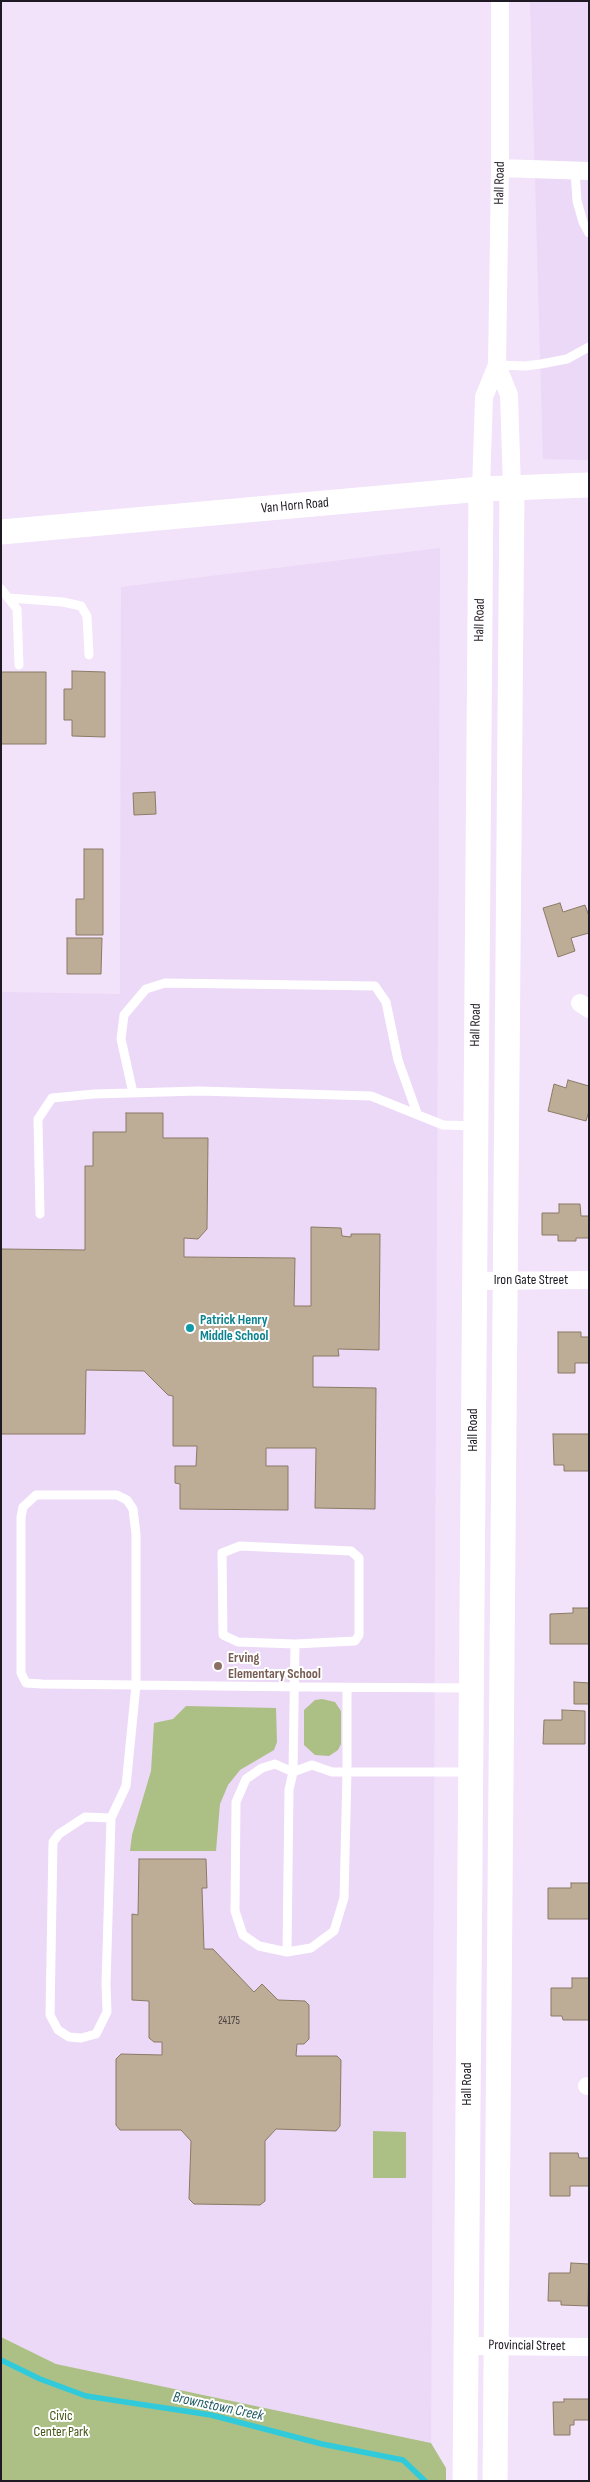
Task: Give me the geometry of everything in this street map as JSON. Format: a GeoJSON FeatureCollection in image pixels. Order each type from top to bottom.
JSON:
{"type":"FeatureCollection","features":[{"type":"Feature","properties":{"kind":"street","name":"Hall Road"},"geometry":{"type":"LineString","coordinates":[[464,2481],[481,488],[484,397],[497,365],[500,1]]}},
{"type":"Feature","properties":{"kind":"street"},"geometry":{"type":"LineString","coordinates":[[500,168],[582,171]]}},
{"type":"Feature","properties":{"kind":"street","name":"Hall Road"},"geometry":{"type":"LineString","coordinates":[[495,2481],[512,487],[509,395],[497,365]]}},
{"type":"Feature","properties":{"kind":"street","name":"Van Horn Road"},"geometry":{"type":"LineString","coordinates":[[1,532],[481,488],[589,485]]}},
{"type":"Feature","properties":{"kind":"street"},"geometry":{"type":"LineString","coordinates":[[475,1126],[506,1126]]}},
{"type":"Feature","properties":{"kind":"street","name":"Iron Gate Street"},"geometry":{"type":"LineString","coordinates":[[474,1281],[589,1280]]}},
{"type":"Feature","properties":{"kind":"street"},"geometry":{"type":"LineString","coordinates":[[471,1688],[502,1688]]}},
{"type":"Feature","properties":{"kind":"street","name":"Provincial Street"},"geometry":{"type":"LineString","coordinates":[[465,2346],[589,2347]]}},
{"type":"Feature","properties":{"kind":"lane"},"geometry":{"type":"LineString","coordinates":[[582,171],[577,201],[583,222],[589,233]]}},
{"type":"Feature","properties":{"kind":"lane"},"geometry":{"type":"LineString","coordinates":[[497,365],[525,366],[567,359],[589,347]]}},
{"type":"Feature","properties":{"kind":"lane"},"geometry":{"type":"LineString","coordinates":[[1,589],[17,609],[19,665]]}},
{"type":"Feature","properties":{"kind":"lane"},"geometry":{"type":"LineString","coordinates":[[9,598],[63,602],[81,606],[87,616],[89,655]]}},
{"type":"Feature","properties":{"kind":"lane"},"geometry":{"type":"LineString","coordinates":[[134,1093],[121,1039],[124,1015],[146,990],[165,983],[375,986],[386,1002],[398,1060],[416,1113]]}},
{"type":"Feature","properties":{"kind":"lane"},"geometry":{"type":"LineString","coordinates":[[40,1214],[38,1119],[52,1098],[199,1091],[371,1096],[442,1125],[475,1126]]}},
{"type":"Feature","properties":{"kind":"lane"},"geometry":{"type":"LineString","coordinates":[[111,1818],[85,1817],[59,1834],[53,1842],[50,2015],[58,2030],[69,2037],[81,2038],[96,2034],[107,2012],[106,1984],[111,1818],[126,1786],[136,1684],[136,1534],[133,1509],[127,1500],[117,1496],[36,1495],[23,1507],[21,1517],[21,1673],[26,1683],[136,1684],[347,1688],[471,1688]]}},
{"type":"Feature","properties":{"kind":"lane"},"geometry":{"type":"LineString","coordinates":[[240,1546],[351,1551],[359,1558],[359,1635],[355,1641],[295,1644],[238,1642],[223,1635],[222,1553],[240,1546]]}},
{"type":"Feature","properties":{"kind":"lane"},"geometry":{"type":"LineString","coordinates":[[287,1952],[289,1790],[292,1772],[295,1644]]}},
{"type":"Feature","properties":{"kind":"lane"},"geometry":{"type":"LineString","coordinates":[[347,1688],[347,1772],[344,1898],[334,1931],[311,1948],[287,1952],[259,1946],[243,1934],[235,1911],[236,1802],[246,1778],[262,1768],[275,1764],[292,1772],[312,1765],[332,1772],[347,1772],[470,1772]]}},
{"type":"Feature","properties":{"kind":"shaded area"},"geometry":{"type":"Polygon","coordinates":[[[530,1],[589,1],[589,460],[543,459],[530,1]]]}},
{"type":"Feature","properties":{"kind":"shaded area","name":"Erving Elementary School"},"geometry":{"type":"Polygon","coordinates":[[[440,548],[431,2443],[56,2364],[1,2337],[1,992],[120,994],[121,587],[440,548]]]}},
{"type":"Feature","properties":{"kind":"green space"},"geometry":{"type":"Polygon","coordinates":[[[322,1699],[335,1702],[341,1711],[341,1744],[338,1750],[329,1756],[315,1755],[304,1745],[304,1710],[315,1700],[322,1699]]]}},
{"type":"Feature","properties":{"kind":"green space"},"geometry":{"type":"Polygon","coordinates":[[[186,1706],[276,1708],[277,1742],[274,1750],[240,1770],[228,1785],[220,1804],[216,1851],[130,1851],[132,1835],[151,1771],[154,1723],[173,1719],[186,1706]]]}},
{"type":"Feature","properties":{"kind":"green space"},"geometry":{"type":"Polygon","coordinates":[[[373,2131],[406,2132],[406,2178],[373,2178],[373,2131]]]}},
{"type":"Feature","properties":{"kind":"green space","name":"Civic Center Park"},"geometry":{"type":"Polygon","coordinates":[[[1,2337],[56,2364],[431,2443],[446,2468],[446,2481],[1,2481],[1,2337]]]}},
{"type":"Feature","properties":{"kind":"building"},"geometry":{"type":"Polygon","coordinates":[[[72,671],[105,672],[105,737],[72,736],[72,720],[64,720],[64,689],[72,689],[72,671]]]}},
{"type":"Feature","properties":{"kind":"building"},"geometry":{"type":"Polygon","coordinates":[[[1,672],[46,672],[46,744],[1,744],[1,672]]]}},
{"type":"Feature","properties":{"kind":"building"},"geometry":{"type":"Polygon","coordinates":[[[155,792],[156,814],[134,815],[133,793],[155,792]]]}},
{"type":"Feature","properties":{"kind":"building"},"geometry":{"type":"Polygon","coordinates":[[[84,849],[103,849],[103,935],[76,935],[76,899],[84,899],[84,849]]]}},
{"type":"Feature","properties":{"kind":"building"},"geometry":{"type":"Polygon","coordinates":[[[560,903],[563,912],[585,905],[589,916],[589,933],[571,938],[575,951],[558,957],[543,908],[560,903]]]}},
{"type":"Feature","properties":{"kind":"building"},"geometry":{"type":"Polygon","coordinates":[[[67,938],[102,938],[101,974],[67,974],[67,938]]]}},
{"type":"Feature","properties":{"kind":"building"},"geometry":{"type":"Polygon","coordinates":[[[568,1080],[589,1086],[589,1111],[586,1121],[548,1111],[554,1084],[566,1088],[568,1080]]]}},
{"type":"Feature","properties":{"kind":"building","name":"Patrick Henry Middle School"},"geometry":{"type":"Polygon","coordinates":[[[126,1113],[163,1113],[163,1138],[208,1138],[207,1229],[198,1239],[184,1238],[184,1257],[295,1258],[294,1306],[311,1306],[311,1227],[341,1228],[342,1236],[351,1237],[351,1234],[380,1234],[379,1350],[338,1349],[339,1356],[313,1356],[313,1387],[376,1388],[375,1509],[315,1508],[316,1448],[266,1448],[266,1466],[288,1466],[288,1510],[180,1509],[180,1484],[175,1483],[175,1466],[196,1466],[197,1446],[173,1446],[173,1396],[168,1395],[144,1371],[86,1370],[85,1434],[1,1434],[1,1249],[85,1250],[85,1166],[93,1166],[93,1132],[126,1132],[126,1113]]]}},
{"type":"Feature","properties":{"kind":"building"},"geometry":{"type":"Polygon","coordinates":[[[559,1204],[580,1204],[581,1216],[589,1216],[589,1238],[576,1238],[576,1241],[558,1241],[558,1235],[542,1235],[542,1213],[559,1213],[559,1204]]]}},
{"type":"Feature","properties":{"kind":"building"},"geometry":{"type":"Polygon","coordinates":[[[558,1332],[581,1332],[581,1337],[589,1337],[589,1363],[575,1363],[575,1373],[558,1373],[558,1332]]]}},
{"type":"Feature","properties":{"kind":"building"},"geometry":{"type":"Polygon","coordinates":[[[553,1434],[589,1434],[589,1471],[564,1471],[564,1465],[554,1465],[553,1434]]]}},
{"type":"Feature","properties":{"kind":"building"},"geometry":{"type":"Polygon","coordinates":[[[573,1608],[589,1608],[589,1644],[550,1644],[550,1614],[573,1613],[573,1608]]]}},
{"type":"Feature","properties":{"kind":"building"},"geometry":{"type":"Polygon","coordinates":[[[574,1682],[589,1683],[589,1704],[574,1704],[574,1682]]]}},
{"type":"Feature","properties":{"kind":"building"},"geometry":{"type":"Polygon","coordinates":[[[562,1710],[585,1711],[585,1744],[543,1744],[544,1720],[562,1720],[562,1710]]]}},
{"type":"Feature","properties":{"kind":"building"},"geometry":{"type":"Polygon","coordinates":[[[139,1859],[206,1859],[207,1888],[202,1888],[204,1949],[213,1949],[254,1992],[262,1984],[278,2000],[305,2001],[309,2005],[309,2039],[304,2044],[297,2044],[296,2056],[337,2056],[341,2060],[340,2126],[336,2131],[276,2129],[265,2141],[265,2201],[260,2205],[194,2204],[189,2199],[191,2141],[181,2130],[120,2130],[116,2125],[116,2059],[121,2054],[162,2055],[162,2042],[154,2042],[149,2038],[149,2001],[132,2000],[132,1914],[138,1915],[139,1859]]]}},
{"type":"Feature","properties":{"kind":"building"},"geometry":{"type":"Polygon","coordinates":[[[571,1883],[589,1883],[589,1919],[548,1919],[548,1888],[571,1888],[571,1883]]]}},
{"type":"Feature","properties":{"kind":"building"},"geometry":{"type":"Polygon","coordinates":[[[572,1978],[589,1978],[589,2020],[563,2020],[562,2016],[551,2016],[551,1988],[572,1988],[572,1978]]]}},
{"type":"Feature","properties":{"kind":"building"},"geometry":{"type":"Polygon","coordinates":[[[550,2153],[578,2153],[579,2158],[589,2158],[589,2186],[570,2186],[570,2196],[550,2196],[550,2153]]]}},
{"type":"Feature","properties":{"kind":"building"},"geometry":{"type":"Polygon","coordinates":[[[571,2263],[589,2264],[588,2306],[561,2305],[561,2301],[548,2301],[549,2273],[570,2273],[571,2263]]]}},
{"type":"Feature","properties":{"kind":"building"},"geometry":{"type":"Polygon","coordinates":[[[564,2399],[589,2399],[589,2420],[574,2420],[574,2425],[570,2425],[570,2435],[554,2435],[553,2402],[564,2402],[564,2399]]]}},
{"type":"Feature","properties":{"kind":"waterway","name":"Brownstown Creek"},"geometry":{"type":"LineString","coordinates":[[1,2360],[40,2379],[86,2396],[211,2415],[322,2444],[403,2460],[425,2481]]}},
{"type":"Feature","properties":{"kind":"place","name":"Patrick Henry Middle School"},"geometry":{"type":"Point","coordinates":[190,1328]}},
{"type":"Feature","properties":{"kind":"place","name":"Erving Elementary School"},"geometry":{"type":"Point","coordinates":[218,1666]}}]}
